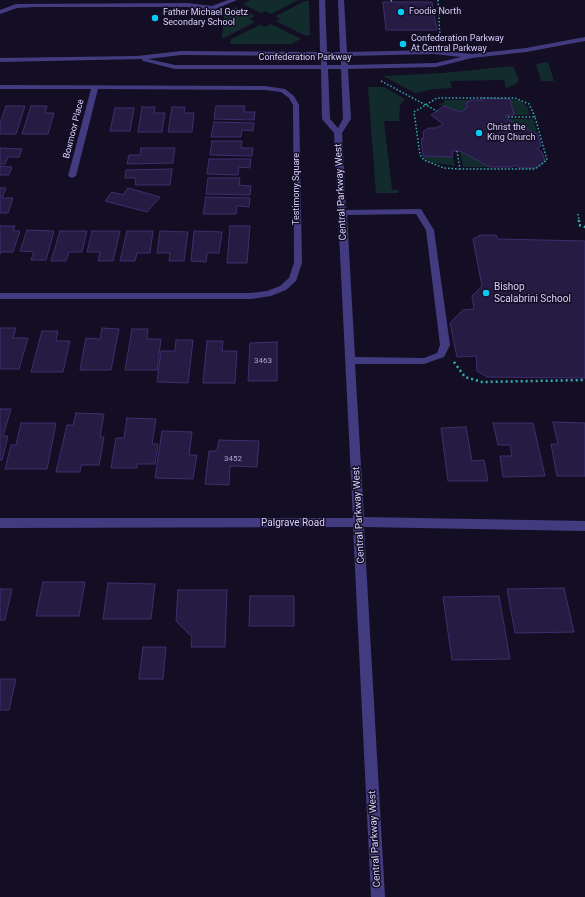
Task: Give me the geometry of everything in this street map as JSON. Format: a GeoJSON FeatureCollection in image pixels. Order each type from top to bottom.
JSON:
{"type":"FeatureCollection","features":[{"type":"Feature","properties":{"kind":"street"},"geometry":{"type":"LineString","coordinates":[[0,12],[16,6],[34,5],[187,5],[213,8],[234,0]]}},
{"type":"Feature","properties":{"kind":"street","name":"Central Parkway West"},"geometry":{"type":"LineString","coordinates":[[322,0],[323,67],[326,118],[338,133]]}},
{"type":"Feature","properties":{"kind":"street","name":"Central Parkway West"},"geometry":{"type":"LineString","coordinates":[[342,0],[347,119],[338,133],[360,522],[378,897]]}},
{"type":"Feature","properties":{"kind":"street","name":"Confederation Parkway"},"geometry":{"type":"LineString","coordinates":[[137,58],[175,67],[344,67],[436,65],[472,56],[526,50],[585,39]]}},
{"type":"Feature","properties":{"kind":"street","name":"Confederation Parkway"},"geometry":{"type":"LineString","coordinates":[[0,60],[137,58],[181,53],[396,54],[434,52],[472,56]]}},
{"type":"Feature","properties":{"kind":"street","name":"Testimony Square"},"geometry":{"type":"LineString","coordinates":[[0,87],[276,88],[283,90],[292,97],[296,105],[298,262],[293,279],[283,288],[268,294],[251,296],[0,296]]}},
{"type":"Feature","properties":{"kind":"street","name":"Boxmoor Place"},"geometry":{"type":"LineString","coordinates":[[72,176],[95,87]]}},
{"type":"Feature","properties":{"kind":"street"},"geometry":{"type":"LineString","coordinates":[[342,213],[418,211],[430,230],[445,345],[441,355],[424,361],[350,360]]}},
{"type":"Feature","properties":{"kind":"street","name":"Palgrave Road"},"geometry":{"type":"LineString","coordinates":[[0,523],[420,522],[585,526]]}},
{"type":"Feature","properties":{"kind":"path"},"geometry":{"type":"LineString","coordinates":[[438,0],[440,45]]}},
{"type":"Feature","properties":{"kind":"path"},"geometry":{"type":"LineString","coordinates":[[380,80],[437,110]]}},
{"type":"Feature","properties":{"kind":"path"},"geometry":{"type":"LineString","coordinates":[[438,98],[515,98],[522,100],[529,104],[535,117],[547,160],[535,169],[460,169],[444,168],[433,165],[424,160],[420,155],[414,112],[427,105],[438,98]]}},
{"type":"Feature","properties":{"kind":"path"},"geometry":{"type":"LineString","coordinates":[[506,117],[535,117]]}},
{"type":"Feature","properties":{"kind":"path"},"geometry":{"type":"LineString","coordinates":[[457,151],[460,169]]}},
{"type":"Feature","properties":{"kind":"path"},"geometry":{"type":"LineString","coordinates":[[578,214],[579,225],[585,227]]}},
{"type":"Feature","properties":{"kind":"path"},"geometry":{"type":"LineString","coordinates":[[441,355],[454,362],[466,377],[482,382],[585,380]]}},
{"type":"Feature","properties":{"kind":"green space"},"geometry":{"type":"Polygon","coordinates":[[[250,0],[298,0],[271,14],[265,11],[261,13],[243,4],[250,0]]]}},
{"type":"Feature","properties":{"kind":"green space"},"geometry":{"type":"Polygon","coordinates":[[[305,1],[309,1],[310,35],[306,36],[276,21],[280,19],[276,16],[305,1]]]}},
{"type":"Feature","properties":{"kind":"green space"},"geometry":{"type":"Polygon","coordinates":[[[236,7],[255,16],[249,19],[255,22],[222,39],[224,12],[236,7]]]}},
{"type":"Feature","properties":{"kind":"green space"},"geometry":{"type":"Polygon","coordinates":[[[271,24],[301,39],[291,44],[230,44],[231,39],[260,25],[264,27],[271,24]]]}},
{"type":"Feature","properties":{"kind":"green space"},"geometry":{"type":"Polygon","coordinates":[[[548,62],[554,81],[541,81],[536,64],[548,62]]]}},
{"type":"Feature","properties":{"kind":"green space"},"geometry":{"type":"Polygon","coordinates":[[[513,66],[519,80],[516,84],[506,88],[504,80],[450,81],[452,88],[434,89],[415,93],[383,76],[443,73],[513,66]]]}},
{"type":"Feature","properties":{"kind":"green space"},"geometry":{"type":"Polygon","coordinates":[[[368,87],[384,87],[405,99],[400,105],[399,121],[384,121],[392,190],[399,190],[398,193],[376,193],[368,87]]]}},
{"type":"Feature","properties":{"kind":"green space"},"geometry":{"type":"Polygon","coordinates":[[[510,99],[521,101],[527,106],[530,115],[514,115],[510,99]]]}},
{"type":"Feature","properties":{"kind":"green space"},"geometry":{"type":"Polygon","coordinates":[[[444,100],[471,100],[466,103],[467,108],[460,112],[438,104],[444,103],[444,100]]]}},
{"type":"Feature","properties":{"kind":"green space"},"geometry":{"type":"Polygon","coordinates":[[[507,119],[533,119],[538,135],[507,119]]]}},
{"type":"Feature","properties":{"kind":"green space"},"geometry":{"type":"Polygon","coordinates":[[[460,151],[490,167],[463,167],[460,151]]]}},
{"type":"Feature","properties":{"kind":"green space"},"geometry":{"type":"Polygon","coordinates":[[[423,156],[453,157],[455,166],[434,163],[424,159],[423,156]]]}},
{"type":"Feature","properties":{"kind":"building"},"geometry":{"type":"Polygon","coordinates":[[[383,2],[432,2],[437,30],[386,30],[383,2]]]}},
{"type":"Feature","properties":{"kind":"building","name":"Christ the King Church"},"geometry":{"type":"Polygon","coordinates":[[[482,98],[510,99],[514,115],[506,115],[507,119],[538,135],[541,146],[537,149],[542,152],[545,161],[536,168],[520,168],[515,165],[512,167],[490,167],[460,151],[452,151],[453,157],[423,156],[421,138],[424,139],[423,132],[428,128],[436,128],[443,124],[431,115],[444,106],[460,112],[467,108],[466,103],[471,100],[483,100],[482,98]]]}},
{"type":"Feature","properties":{"kind":"building"},"geometry":{"type":"Polygon","coordinates":[[[6,106],[25,106],[16,134],[0,134],[0,123],[6,106]]]}},
{"type":"Feature","properties":{"kind":"building"},"geometry":{"type":"Polygon","coordinates":[[[31,106],[47,106],[45,113],[54,113],[48,134],[22,134],[31,106]]]}},
{"type":"Feature","properties":{"kind":"building"},"geometry":{"type":"Polygon","coordinates":[[[216,106],[245,106],[244,112],[255,112],[254,120],[214,119],[216,106]]]}},
{"type":"Feature","properties":{"kind":"building"},"geometry":{"type":"Polygon","coordinates":[[[142,107],[155,107],[154,113],[165,113],[162,132],[138,132],[142,107]]]}},
{"type":"Feature","properties":{"kind":"building"},"geometry":{"type":"Polygon","coordinates":[[[172,107],[185,107],[184,113],[194,113],[192,132],[168,132],[172,107]]]}},
{"type":"Feature","properties":{"kind":"building"},"geometry":{"type":"Polygon","coordinates":[[[115,108],[134,108],[130,131],[110,131],[115,108]]]}},
{"type":"Feature","properties":{"kind":"building"},"geometry":{"type":"Polygon","coordinates":[[[214,122],[254,123],[253,131],[242,130],[241,137],[211,137],[214,122]]]}},
{"type":"Feature","properties":{"kind":"building"},"geometry":{"type":"Polygon","coordinates":[[[212,141],[242,141],[241,148],[253,148],[252,156],[210,155],[212,141]]]}},
{"type":"Feature","properties":{"kind":"building"},"geometry":{"type":"Polygon","coordinates":[[[0,148],[22,149],[19,157],[8,157],[5,164],[0,164],[0,148]]]}},
{"type":"Feature","properties":{"kind":"building"},"geometry":{"type":"Polygon","coordinates":[[[141,148],[175,148],[173,163],[127,164],[129,155],[140,155],[141,148]]]}},
{"type":"Feature","properties":{"kind":"building"},"geometry":{"type":"Polygon","coordinates":[[[209,159],[251,159],[250,168],[239,167],[238,175],[207,174],[209,159]]]}},
{"type":"Feature","properties":{"kind":"building"},"geometry":{"type":"Polygon","coordinates":[[[0,166],[12,167],[9,175],[0,175],[0,166]]]}},
{"type":"Feature","properties":{"kind":"building"},"geometry":{"type":"Polygon","coordinates":[[[172,169],[170,185],[135,185],[136,178],[125,178],[126,170],[172,169]]]}},
{"type":"Feature","properties":{"kind":"building"},"geometry":{"type":"Polygon","coordinates":[[[208,178],[240,178],[239,185],[251,186],[250,195],[206,194],[208,178]]]}},
{"type":"Feature","properties":{"kind":"building"},"geometry":{"type":"Polygon","coordinates":[[[0,188],[6,188],[2,198],[13,198],[8,213],[0,213],[0,188]]]}},
{"type":"Feature","properties":{"kind":"building"},"geometry":{"type":"Polygon","coordinates":[[[128,188],[160,197],[147,212],[105,201],[112,192],[123,195],[128,188]]]}},
{"type":"Feature","properties":{"kind":"building"},"geometry":{"type":"Polygon","coordinates":[[[206,197],[250,198],[249,207],[237,206],[236,214],[203,214],[206,197]]]}},
{"type":"Feature","properties":{"kind":"building"},"geometry":{"type":"Polygon","coordinates":[[[0,226],[15,226],[13,231],[20,231],[13,252],[1,252],[0,254],[0,226]]]}},
{"type":"Feature","properties":{"kind":"building"},"geometry":{"type":"Polygon","coordinates":[[[230,226],[250,226],[247,263],[227,263],[230,226]]]}},
{"type":"Feature","properties":{"kind":"building"},"geometry":{"type":"Polygon","coordinates":[[[27,230],[54,231],[46,260],[31,260],[34,252],[20,251],[27,230]]]}},
{"type":"Feature","properties":{"kind":"building"},"geometry":{"type":"Polygon","coordinates":[[[60,231],[87,231],[82,252],[69,252],[66,261],[51,261],[60,231]]]}},
{"type":"Feature","properties":{"kind":"building"},"geometry":{"type":"Polygon","coordinates":[[[92,231],[120,231],[113,261],[98,261],[100,252],[87,252],[92,231]]]}},
{"type":"Feature","properties":{"kind":"building"},"geometry":{"type":"Polygon","coordinates":[[[127,231],[153,231],[150,253],[137,253],[135,261],[120,261],[127,231]]]}},
{"type":"Feature","properties":{"kind":"building"},"geometry":{"type":"Polygon","coordinates":[[[160,231],[188,232],[184,261],[169,261],[170,253],[157,253],[160,231]]]}},
{"type":"Feature","properties":{"kind":"building"},"geometry":{"type":"Polygon","coordinates":[[[194,231],[222,232],[219,253],[207,253],[206,262],[191,261],[194,231]]]}},
{"type":"Feature","properties":{"kind":"building"},"geometry":{"type":"Polygon","coordinates":[[[481,235],[496,235],[498,239],[585,241],[585,378],[487,377],[477,371],[476,356],[457,357],[450,323],[463,310],[474,309],[472,296],[482,286],[473,239],[481,235]]]}},
{"type":"Feature","properties":{"kind":"building"},"geometry":{"type":"Polygon","coordinates":[[[0,328],[16,328],[13,338],[28,338],[19,369],[0,369],[0,328]]]}},
{"type":"Feature","properties":{"kind":"building"},"geometry":{"type":"Polygon","coordinates":[[[102,328],[119,329],[111,370],[80,370],[86,338],[100,339],[102,328]]]}},
{"type":"Feature","properties":{"kind":"building"},"geometry":{"type":"Polygon","coordinates":[[[132,329],[148,329],[147,339],[161,339],[157,370],[125,370],[132,329]]]}},
{"type":"Feature","properties":{"kind":"building"},"geometry":{"type":"Polygon","coordinates":[[[42,331],[58,331],[56,341],[70,341],[63,372],[31,372],[42,331]]]}},
{"type":"Feature","properties":{"kind":"building"},"geometry":{"type":"Polygon","coordinates":[[[176,340],[193,340],[188,383],[157,382],[161,351],[175,351],[176,340]]]}},
{"type":"Feature","properties":{"kind":"building"},"geometry":{"type":"Polygon","coordinates":[[[207,341],[223,341],[222,351],[237,351],[235,383],[203,383],[207,341]]]}},
{"type":"Feature","properties":{"kind":"building"},"geometry":{"type":"Polygon","coordinates":[[[277,342],[277,381],[248,381],[250,343],[277,342]]]}},
{"type":"Feature","properties":{"kind":"building"},"geometry":{"type":"Polygon","coordinates":[[[0,409],[11,409],[3,436],[8,436],[2,460],[0,460],[0,409]]]}},
{"type":"Feature","properties":{"kind":"building"},"geometry":{"type":"Polygon","coordinates":[[[76,413],[104,414],[100,437],[104,437],[99,465],[81,465],[80,472],[56,472],[67,425],[73,425],[76,413]]]}},
{"type":"Feature","properties":{"kind":"building"},"geometry":{"type":"Polygon","coordinates":[[[127,418],[156,419],[152,444],[158,444],[155,464],[137,464],[137,468],[111,468],[116,438],[124,438],[127,418]]]}},
{"type":"Feature","properties":{"kind":"building"},"geometry":{"type":"Polygon","coordinates":[[[553,422],[585,423],[585,476],[557,476],[551,444],[558,444],[553,422]]]}},
{"type":"Feature","properties":{"kind":"building"},"geometry":{"type":"Polygon","coordinates":[[[21,423],[56,423],[47,469],[5,469],[11,445],[16,445],[21,423]]]}},
{"type":"Feature","properties":{"kind":"building"},"geometry":{"type":"Polygon","coordinates":[[[493,423],[533,423],[545,476],[503,477],[500,456],[512,456],[510,445],[498,445],[493,423]]]}},
{"type":"Feature","properties":{"kind":"building"},"geometry":{"type":"Polygon","coordinates":[[[466,427],[472,461],[484,460],[488,481],[448,481],[441,428],[466,427]]]}},
{"type":"Feature","properties":{"kind":"building"},"geometry":{"type":"Polygon","coordinates":[[[162,431],[192,432],[189,455],[197,455],[193,479],[155,478],[162,431]]]}},
{"type":"Feature","properties":{"kind":"building"},"geometry":{"type":"Polygon","coordinates":[[[219,440],[259,441],[257,467],[230,466],[229,485],[205,484],[209,451],[217,451],[219,440]]]}},
{"type":"Feature","properties":{"kind":"building"},"geometry":{"type":"Polygon","coordinates":[[[43,582],[85,582],[79,616],[36,616],[43,582]]]}},
{"type":"Feature","properties":{"kind":"building"},"geometry":{"type":"Polygon","coordinates":[[[108,583],[155,584],[151,619],[103,619],[108,583]]]}},
{"type":"Feature","properties":{"kind":"building"},"geometry":{"type":"Polygon","coordinates":[[[564,588],[574,632],[515,633],[507,589],[564,588]]]}},
{"type":"Feature","properties":{"kind":"building"},"geometry":{"type":"Polygon","coordinates":[[[0,589],[12,589],[5,620],[0,620],[0,589]]]}},
{"type":"Feature","properties":{"kind":"building"},"geometry":{"type":"Polygon","coordinates":[[[178,590],[227,590],[225,647],[191,647],[192,637],[176,621],[178,590]]]}},
{"type":"Feature","properties":{"kind":"building"},"geometry":{"type":"Polygon","coordinates":[[[250,596],[294,596],[294,626],[249,626],[250,596]]]}},
{"type":"Feature","properties":{"kind":"building"},"geometry":{"type":"Polygon","coordinates":[[[499,596],[510,659],[452,660],[443,597],[499,596]]]}},
{"type":"Feature","properties":{"kind":"building"},"geometry":{"type":"Polygon","coordinates":[[[143,647],[166,647],[163,679],[139,679],[143,647]]]}},
{"type":"Feature","properties":{"kind":"building"},"geometry":{"type":"Polygon","coordinates":[[[0,679],[16,679],[9,710],[0,710],[0,679]]]}},
{"type":"Feature","properties":{"kind":"place","name":"Foodie North"},"geometry":{"type":"Point","coordinates":[401,12]}},
{"type":"Feature","properties":{"kind":"place","name":"Father Michael Goetz Secondary School"},"geometry":{"type":"Point","coordinates":[155,18]}},
{"type":"Feature","properties":{"kind":"place","name":"Confederation Parkway At Central Parkway"},"geometry":{"type":"Point","coordinates":[403,44]}},
{"type":"Feature","properties":{"kind":"place","name":"Christ the King Church"},"geometry":{"type":"Point","coordinates":[479,133]}},
{"type":"Feature","properties":{"kind":"place","name":"Bishop Scalabrini School"},"geometry":{"type":"Point","coordinates":[486,293]}}]}
